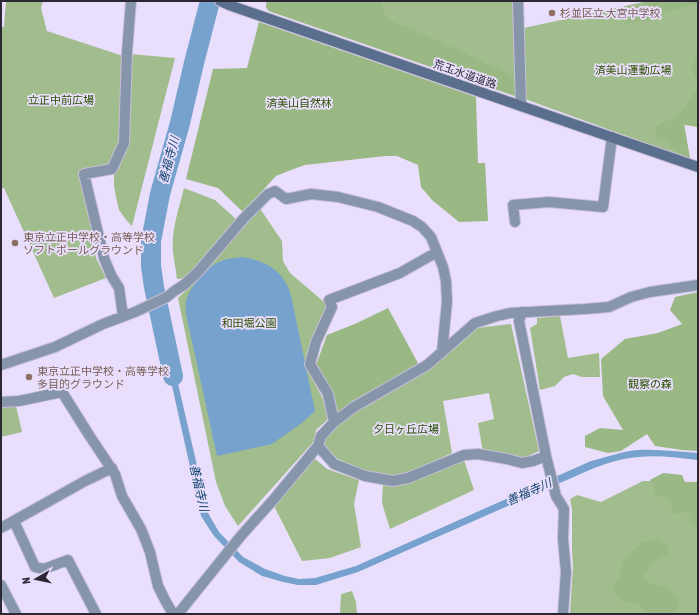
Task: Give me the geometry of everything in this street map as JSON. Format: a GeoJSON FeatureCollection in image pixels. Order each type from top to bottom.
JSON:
{"type":"FeatureCollection","features":[{"type":"Feature","properties":{"kind":"main road","name":"荒玉水道道路"},"geometry":{"type":"LineString","coordinates":[[222,2],[698,167]]}},
{"type":"Feature","properties":{"kind":"street"},"geometry":{"type":"LineString","coordinates":[[123,316],[119,288],[111,275],[104,258],[84,174],[112,169],[124,143],[127,52],[131,1]]}},
{"type":"Feature","properties":{"kind":"street"},"geometry":{"type":"LineString","coordinates":[[518,1],[521,106]]}},
{"type":"Feature","properties":{"kind":"street"},"geometry":{"type":"LineString","coordinates":[[515,222],[513,205],[549,202],[603,207],[612,137]]}},
{"type":"Feature","properties":{"kind":"street"},"geometry":{"type":"LineString","coordinates":[[1,365],[54,347],[103,324],[167,297],[197,273],[244,218],[268,194],[275,191],[286,200],[311,194],[338,197],[395,213],[422,227],[431,237],[443,267],[446,281],[447,302],[442,352]]}},
{"type":"Feature","properties":{"kind":"street"},"geometry":{"type":"LineString","coordinates":[[334,422],[328,394],[310,364],[316,342],[332,307],[329,300],[400,273],[437,252]]}},
{"type":"Feature","properties":{"kind":"street"},"geometry":{"type":"LineString","coordinates":[[178,614],[240,537],[318,446],[321,436],[334,422],[354,407],[427,365],[475,323],[510,313],[609,307],[631,297],[650,292],[698,284]]}},
{"type":"Feature","properties":{"kind":"street"},"geometry":{"type":"LineString","coordinates":[[522,312],[519,321],[546,456],[556,496],[564,509],[563,539],[566,572],[563,614]]}},
{"type":"Feature","properties":{"kind":"street"},"geometry":{"type":"LineString","coordinates":[[1,402],[19,401],[62,392],[112,468],[122,496],[141,529],[150,552],[158,586],[173,614]]}},
{"type":"Feature","properties":{"kind":"street"},"geometry":{"type":"LineString","coordinates":[[318,446],[334,464],[365,476],[393,481],[408,478],[464,455],[478,454],[522,463],[546,456]]}},
{"type":"Feature","properties":{"kind":"street"},"geometry":{"type":"LineString","coordinates":[[1,528],[85,481],[112,468]]}},
{"type":"Feature","properties":{"kind":"street"},"geometry":{"type":"LineString","coordinates":[[14,521],[35,567],[44,569],[68,560],[96,614]]}},
{"type":"Feature","properties":{"kind":"street"},"geometry":{"type":"LineString","coordinates":[[1,585],[16,614]]}},
{"type":"Feature","properties":{"kind":"green space","name":"立正中前広場"},"geometry":{"type":"Polygon","coordinates":[[[6,1],[43,1],[41,8],[47,31],[123,56],[120,141],[110,166],[78,172],[87,197],[96,258],[106,278],[54,298],[4,188],[1,189],[1,27],[4,27],[6,1]]]}},
{"type":"Feature","properties":{"kind":"green space"},"geometry":{"type":"Polygon","coordinates":[[[267,1],[516,1],[515,96],[269,11],[266,7],[267,1]]]}},
{"type":"Feature","properties":{"kind":"green space"},"geometry":{"type":"Polygon","coordinates":[[[267,1],[383,1],[383,11],[390,20],[502,71],[517,81],[517,94],[515,96],[269,11],[266,7],[267,1]]]}},
{"type":"Feature","properties":{"kind":"green space","name":"済美山運動広場"},"geometry":{"type":"Polygon","coordinates":[[[648,1],[698,1],[698,127],[684,125],[690,159],[525,99],[524,28],[648,1]]]}},
{"type":"Feature","properties":{"kind":"green space"},"geometry":{"type":"Polygon","coordinates":[[[661,1],[698,1],[698,3],[662,14],[649,21],[632,22],[626,24],[625,18],[618,11],[661,1]]]}},
{"type":"Feature","properties":{"kind":"green space","name":"済美山自然林"},"geometry":{"type":"Polygon","coordinates":[[[259,22],[476,97],[478,163],[485,163],[488,221],[459,222],[432,200],[421,187],[418,165],[397,156],[305,165],[291,170],[276,176],[243,212],[218,188],[186,179],[213,69],[247,68],[259,22]]]}},
{"type":"Feature","properties":{"kind":"green space"},"geometry":{"type":"Polygon","coordinates":[[[698,52],[698,84],[692,70],[696,53],[698,52]]]}},
{"type":"Feature","properties":{"kind":"green space"},"geometry":{"type":"Polygon","coordinates":[[[130,54],[175,58],[132,226],[119,210],[114,185],[114,173],[127,143],[130,54]]]}},
{"type":"Feature","properties":{"kind":"green space"},"geometry":{"type":"Polygon","coordinates":[[[698,87],[698,127],[684,124],[690,159],[670,148],[671,143],[655,137],[656,126],[680,115],[698,87]]]}},
{"type":"Feature","properties":{"kind":"green space"},"geometry":{"type":"Polygon","coordinates":[[[184,188],[215,200],[237,220],[187,278],[177,279],[173,252],[173,236],[184,188]]]}},
{"type":"Feature","properties":{"kind":"green space","name":"和田堀公園"},"geometry":{"type":"Polygon","coordinates":[[[259,207],[282,241],[283,261],[290,273],[323,301],[328,308],[310,344],[306,356],[309,372],[323,399],[328,419],[316,430],[315,440],[238,526],[225,506],[216,482],[178,298],[198,279],[259,207]]]}},
{"type":"Feature","properties":{"kind":"green space","name":"観察の森"},"geometry":{"type":"Polygon","coordinates":[[[698,292],[698,451],[655,446],[647,434],[621,451],[608,453],[585,447],[585,436],[600,428],[623,430],[603,396],[601,359],[625,339],[658,333],[682,324],[670,310],[675,297],[698,292]]]}},
{"type":"Feature","properties":{"kind":"green space"},"geometry":{"type":"Polygon","coordinates":[[[388,308],[419,365],[338,414],[332,393],[316,365],[327,335],[388,308]]]}},
{"type":"Feature","properties":{"kind":"green space"},"geometry":{"type":"Polygon","coordinates":[[[560,316],[568,358],[599,353],[600,377],[582,377],[573,374],[564,377],[555,386],[540,390],[530,328],[537,324],[537,318],[560,316]]]}},
{"type":"Feature","properties":{"kind":"green space","name":"夕日ヶ丘広場"},"geometry":{"type":"Polygon","coordinates":[[[511,324],[539,451],[522,459],[509,454],[485,452],[482,447],[478,423],[494,419],[489,393],[443,401],[452,453],[408,473],[388,476],[362,470],[327,454],[324,441],[336,425],[356,410],[428,370],[477,328],[511,324]]]}},
{"type":"Feature","properties":{"kind":"green space"},"geometry":{"type":"Polygon","coordinates":[[[1,406],[16,406],[22,432],[1,437],[1,406]]]}},
{"type":"Feature","properties":{"kind":"green space"},"geometry":{"type":"Polygon","coordinates":[[[314,458],[327,469],[359,480],[354,504],[361,547],[330,558],[302,561],[273,504],[314,458]]]}},
{"type":"Feature","properties":{"kind":"green space"},"geometry":{"type":"Polygon","coordinates":[[[464,460],[474,490],[390,529],[382,503],[383,483],[464,460]]]}},
{"type":"Feature","properties":{"kind":"green space"},"geometry":{"type":"Polygon","coordinates":[[[663,473],[682,475],[686,485],[698,481],[698,527],[695,527],[686,512],[673,514],[670,500],[656,495],[650,480],[663,473]]]}},
{"type":"Feature","properties":{"kind":"green space"},"geometry":{"type":"Polygon","coordinates":[[[643,481],[698,482],[698,614],[570,614],[573,566],[572,509],[570,499],[577,495],[601,502],[643,481]]]}},
{"type":"Feature","properties":{"kind":"green space"},"geometry":{"type":"Polygon","coordinates":[[[658,539],[668,546],[669,554],[654,561],[642,577],[648,582],[670,589],[678,601],[676,614],[648,614],[640,605],[622,601],[612,587],[619,578],[625,558],[643,542],[658,539]]]}},
{"type":"Feature","properties":{"kind":"green space"},"geometry":{"type":"Polygon","coordinates":[[[352,591],[356,602],[357,614],[340,614],[341,594],[352,591]]]}},
{"type":"Feature","properties":{"kind":"water","name":"和田堀公園"},"geometry":{"type":"Polygon","coordinates":[[[242,257],[256,260],[268,265],[279,273],[287,285],[292,298],[315,411],[302,423],[272,444],[217,456],[186,314],[186,303],[194,285],[210,267],[218,262],[242,257]]]}},
{"type":"Feature","properties":{"kind":"water"},"geometry":{"type":"Polygon","coordinates":[[[170,349],[208,513],[219,532],[243,557],[265,569],[299,579],[315,578],[356,566],[591,461],[615,454],[639,450],[698,453],[698,460],[654,456],[627,458],[594,468],[358,572],[316,585],[298,585],[283,582],[262,576],[239,562],[214,536],[201,516],[164,350],[170,349]]]}},
{"type":"Feature","properties":{"kind":"waterway","name":"善福寺川"},"geometry":{"type":"LineString","coordinates":[[173,376],[154,287],[151,266],[151,241],[160,194],[180,123],[210,1]]}},
{"type":"Feature","properties":{"kind":"place","name":"杉並区立 大宮中学校"},"geometry":{"type":"Point","coordinates":[552,13]}},
{"type":"Feature","properties":{"kind":"place","name":"東京立正中学校・高等学校 ソフトボールグラウンド"},"geometry":{"type":"Point","coordinates":[15,243]}},
{"type":"Feature","properties":{"kind":"place","name":"東京立正中学校・高等学校 多目的グラウンド"},"geometry":{"type":"Point","coordinates":[29,377]}}]}
